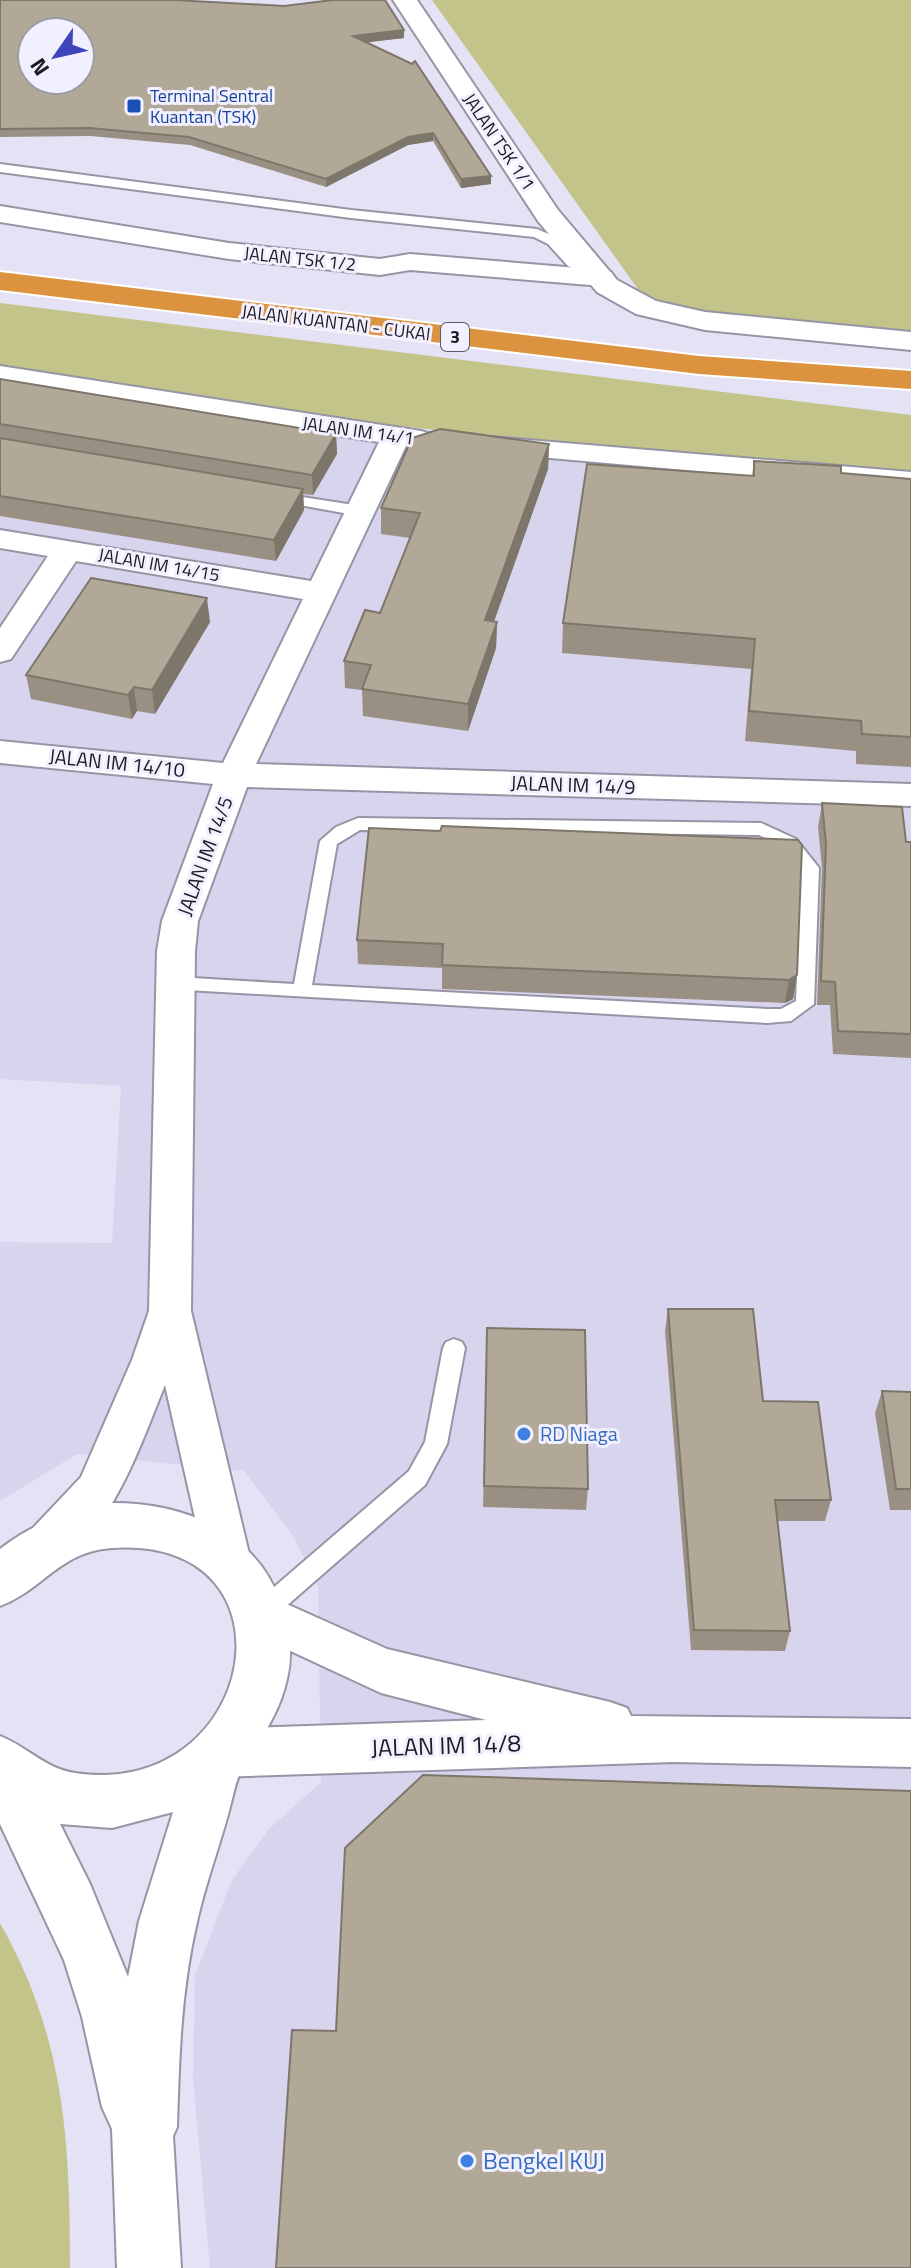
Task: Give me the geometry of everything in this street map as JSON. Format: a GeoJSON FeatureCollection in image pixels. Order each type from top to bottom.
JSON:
{"type":"FeatureCollection","features":[{"type":"Feature","properties":{"kind":"highway","name":"JALAN KUANTAN - CUKAI"},"geometry":{"type":"LineString","coordinates":[[0,258],[383,306],[911,358]]}},
{"type":"Feature","properties":{"kind":"highway","name":"JALAN KUANTAN - CUKAI"},"geometry":{"type":"LineString","coordinates":[[0,281],[699,365],[911,380]]}},
{"type":"Feature","properties":{"kind":"street","name":"JALAN TSK 1/1"},"geometry":{"type":"LineString","coordinates":[[405,0],[548,215],[602,278],[627,300],[674,316],[911,341]]}},
{"type":"Feature","properties":{"kind":"street","name":"JALAN TSK 1/2"},"geometry":{"type":"LineString","coordinates":[[0,214],[229,251],[350,264],[390,267],[410,262],[602,278]]}},
{"type":"Feature","properties":{"kind":"street","name":"JALAN IM 14/1"},"geometry":{"type":"LineString","coordinates":[[0,374],[395,438],[911,481]]}},
{"type":"Feature","properties":{"kind":"street","name":"JALAN IM 14/5"},"geometry":{"type":"LineString","coordinates":[[170,1311],[180,921],[234,775],[395,438]]}},
{"type":"Feature","properties":{"kind":"street","name":"JALAN IM 14/15"},"geometry":{"type":"LineString","coordinates":[[0,539],[319,592]]}},
{"type":"Feature","properties":{"kind":"street"},"geometry":{"type":"LineString","coordinates":[[3,643],[68,550]]}},
{"type":"Feature","properties":{"kind":"street","name":"JALAN IM 14/10"},"geometry":{"type":"LineString","coordinates":[[0,752],[234,775]]}},
{"type":"Feature","properties":{"kind":"street","name":"JALAN IM 14/9"},"geometry":{"type":"LineString","coordinates":[[234,775],[911,795]]}},
{"type":"Feature","properties":{"kind":"street"},"geometry":{"type":"LineString","coordinates":[[170,1311],[228,1562]]}},
{"type":"Feature","properties":{"kind":"street"},"geometry":{"type":"LineString","coordinates":[[18,1564],[98,1490],[149,1371],[170,1311]]}},
{"type":"Feature","properties":{"kind":"street"},"geometry":{"type":"LineString","coordinates":[[0,1762],[35,1788],[72,1799],[111,1802],[151,1794],[187,1777],[219,1753],[251,1709],[262,1677],[265,1645],[260,1614],[247,1586],[228,1562],[203,1543],[175,1531],[144,1525],[112,1524],[79,1531],[18,1564]]}},
{"type":"Feature","properties":{"kind":"street","name":"JALAN IM 14/8"},"geometry":{"type":"LineString","coordinates":[[260,1614],[381,1670],[519,1706],[673,1738]]}},
{"type":"Feature","properties":{"kind":"street","name":"JALAN IM 14/8"},"geometry":{"type":"LineString","coordinates":[[219,1753],[673,1738],[911,1743]]}},
{"type":"Feature","properties":{"kind":"street"},"geometry":{"type":"LineString","coordinates":[[149,2268],[142,2130],[146,2127],[151,2013],[168,1921],[219,1753]]}},
{"type":"Feature","properties":{"kind":"street"},"geometry":{"type":"LineString","coordinates":[[0,1771],[36,1834],[87,1947],[103,1989],[138,2128],[142,2130]]}},
{"type":"Feature","properties":{"kind":"lane"},"geometry":{"type":"LineString","coordinates":[[0,168],[351,214],[527,231],[553,241],[573,263],[602,278]]}},
{"type":"Feature","properties":{"kind":"lane"},"geometry":{"type":"LineString","coordinates":[[266,495],[360,511]]}},
{"type":"Feature","properties":{"kind":"lane"},"geometry":{"type":"LineString","coordinates":[[176,984],[302,991],[784,1016],[805,1004],[810,868],[800,850],[783,837],[761,829],[358,824],[329,841],[302,991]]}},
{"type":"Feature","properties":{"kind":"lane"},"geometry":{"type":"LineString","coordinates":[[260,1614],[417,1478],[436,1444],[454,1348]]}},
{"type":"Feature","properties":{"kind":"shaded area"},"geometry":{"type":"Polygon","coordinates":[[[0,374],[395,438],[911,481],[911,2268],[210,2268],[193,2079],[195,1975],[232,1880],[269,1829],[321,1782],[318,1586],[292,1534],[244,1471],[77,1454],[0,1501],[0,1242],[112,1243],[121,1086],[0,1079],[0,374]]]}},
{"type":"Feature","properties":{"kind":"green space"},"geometry":{"type":"Polygon","coordinates":[[[432,0],[911,0],[911,331],[732,318],[664,303],[640,292],[432,0]]]}},
{"type":"Feature","properties":{"kind":"green space"},"geometry":{"type":"Polygon","coordinates":[[[0,303],[911,415],[911,473],[404,427],[0,369],[0,303]]]}},
{"type":"Feature","properties":{"kind":"green space"},"geometry":{"type":"Polygon","coordinates":[[[0,1923],[22,1966],[51,2049],[65,2133],[70,2268],[0,2268],[0,1923]]]}},
{"type":"Feature","properties":{"kind":"building"},"geometry":{"type":"Polygon","coordinates":[[[0,0],[174,0],[284,6],[333,0],[385,0],[404,30],[353,36],[412,64],[415,61],[491,176],[461,179],[433,133],[408,137],[326,179],[189,137],[89,128],[0,129],[0,0]]]}},
{"type":"Feature","properties":{"kind":"building"},"geometry":{"type":"Polygon","coordinates":[[[0,379],[336,434],[312,475],[0,424],[0,379]]]}},
{"type":"Feature","properties":{"kind":"building"},"geometry":{"type":"Polygon","coordinates":[[[440,429],[549,444],[485,620],[497,622],[468,704],[362,689],[371,665],[344,661],[365,610],[380,613],[420,513],[381,508],[412,438],[440,429]]]}},
{"type":"Feature","properties":{"kind":"building"},"geometry":{"type":"Polygon","coordinates":[[[0,438],[303,489],[274,540],[0,496],[0,438]]]}},
{"type":"Feature","properties":{"kind":"building"},"geometry":{"type":"Polygon","coordinates":[[[754,461],[841,466],[841,473],[911,479],[911,737],[862,734],[861,721],[749,711],[755,639],[563,623],[587,464],[754,476],[754,461]]]}},
{"type":"Feature","properties":{"kind":"building"},"geometry":{"type":"Polygon","coordinates":[[[91,578],[207,598],[152,690],[134,687],[128,695],[26,675],[91,578]]]}},
{"type":"Feature","properties":{"kind":"building"},"geometry":{"type":"Polygon","coordinates":[[[822,803],[902,807],[906,842],[911,842],[911,1034],[838,1031],[835,982],[821,981],[826,844],[822,803]]]}},
{"type":"Feature","properties":{"kind":"building"},"geometry":{"type":"Polygon","coordinates":[[[442,826],[798,840],[802,845],[797,975],[789,980],[442,965],[443,944],[357,940],[369,828],[440,831],[442,826]]]}},
{"type":"Feature","properties":{"kind":"building"},"geometry":{"type":"Polygon","coordinates":[[[668,1309],[753,1309],[763,1401],[818,1402],[831,1500],[775,1500],[790,1631],[694,1630],[668,1309]]]}},
{"type":"Feature","properties":{"kind":"building"},"geometry":{"type":"Polygon","coordinates":[[[487,1328],[585,1330],[588,1489],[484,1486],[487,1328]]]}},
{"type":"Feature","properties":{"kind":"building"},"geometry":{"type":"Polygon","coordinates":[[[882,1391],[911,1392],[911,1489],[896,1489],[882,1391]]]}},
{"type":"Feature","properties":{"kind":"building"},"geometry":{"type":"Polygon","coordinates":[[[423,1775],[911,1791],[911,2268],[276,2268],[292,2030],[336,2031],[345,1848],[423,1775]]]}},
{"type":"Feature","properties":{"kind":"place","name":"Terminal Sentral Kuantan (TSK)"},"geometry":{"type":"Point","coordinates":[134,106]}},
{"type":"Feature","properties":{"kind":"place","name":"RD Niaga"},"geometry":{"type":"Point","coordinates":[524,1434]}},
{"type":"Feature","properties":{"kind":"place","name":"Bengkel KUJ"},"geometry":{"type":"Point","coordinates":[467,2161]}}]}
